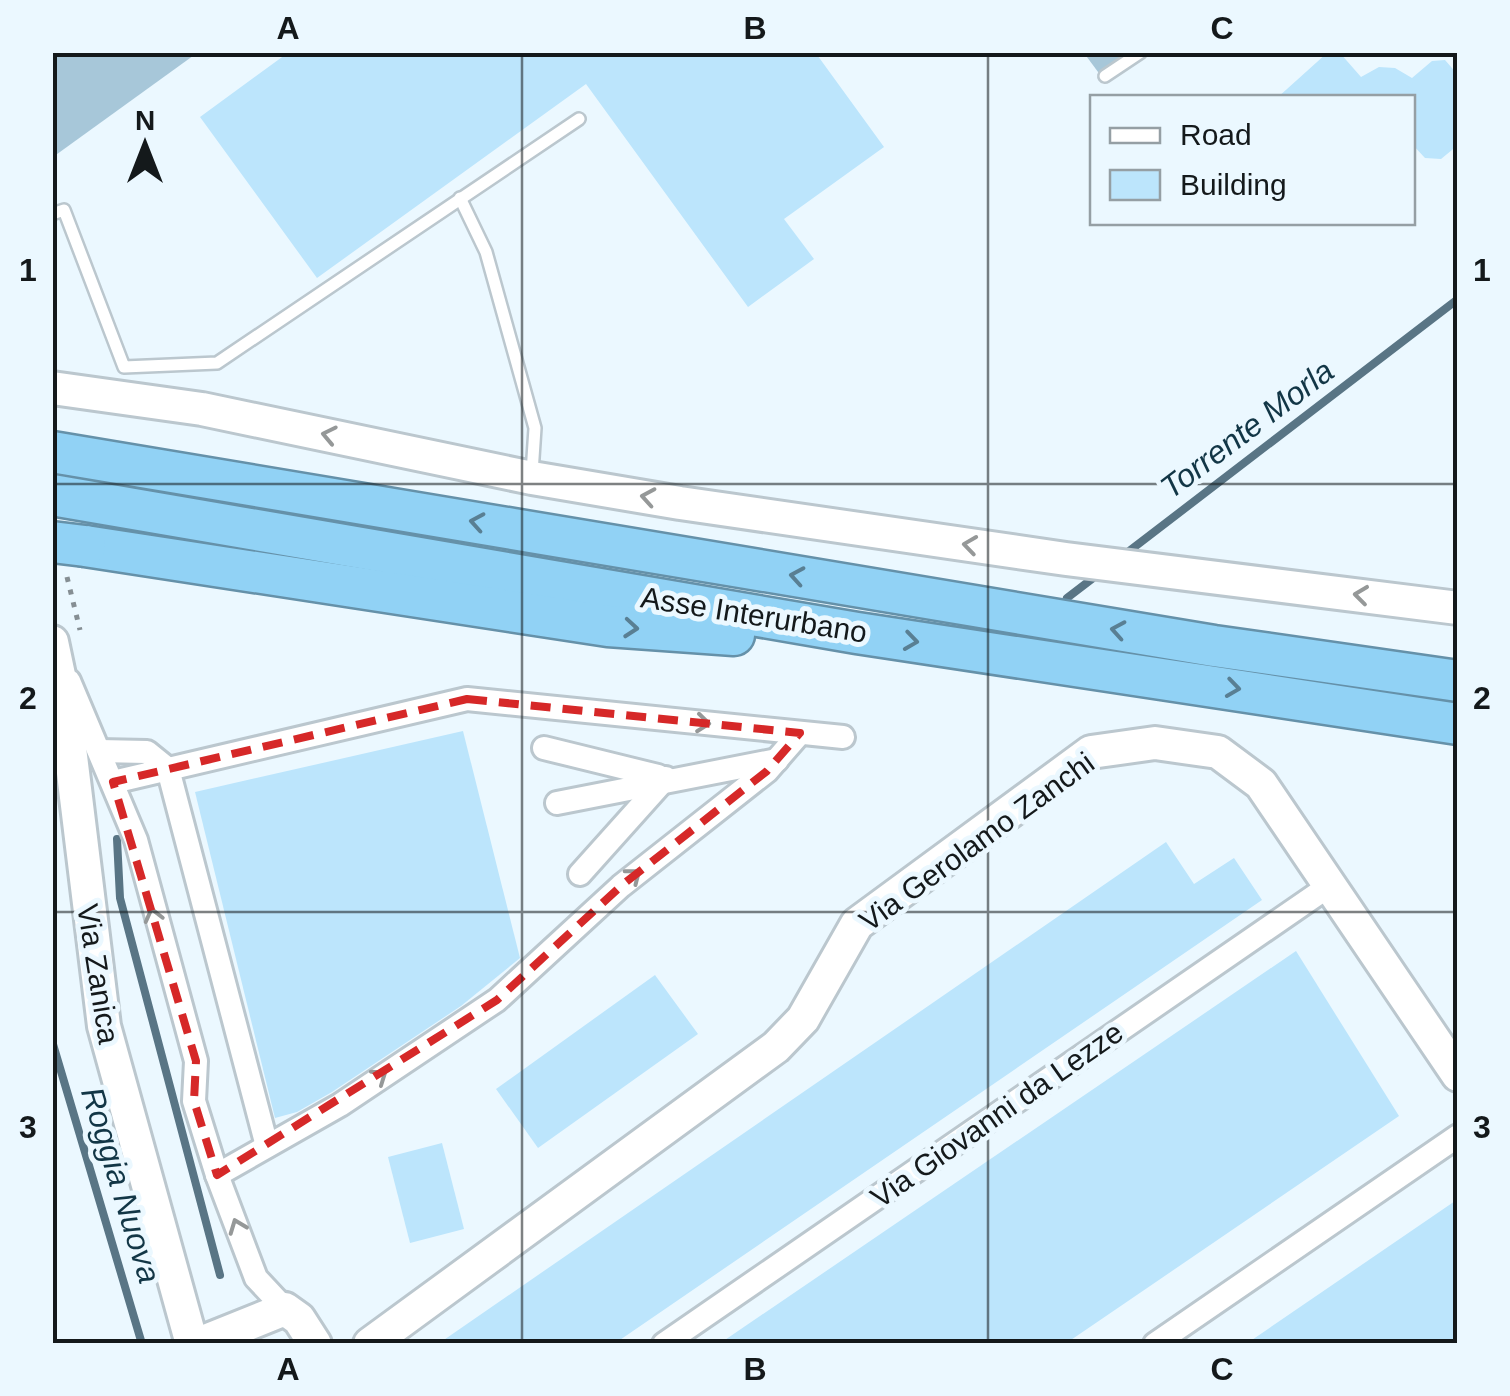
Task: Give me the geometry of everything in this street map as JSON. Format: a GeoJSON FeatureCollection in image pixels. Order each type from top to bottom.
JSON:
{"type":"FeatureCollection","features":[{"type":"Feature","properties":{"kind":"highway","name":"Asse Interurbano"},"geometry":{"type":"LineString","coordinates":[[66,444],[192,474],[1214,646],[1458,680]]}},
{"type":"Feature","properties":{"kind":"highway","name":"Asse Interurbano"},"geometry":{"type":"LineString","coordinates":[[64,520],[507,592],[572,598],[642,597],[1458,724]]}},
{"type":"Feature","properties":{"kind":"highway"},"geometry":{"type":"LineString","coordinates":[[64,520],[608,626],[726,636],[858,633]]}},
{"type":"Feature","properties":{"kind":"highway"},"geometry":{"type":"LineString","coordinates":[[1214,646],[1332,648],[1458,662]]}},
{"type":"Feature","properties":{"kind":"main road"},"geometry":{"type":"LineString","coordinates":[[52,388],[202,409],[532,478],[1066,558],[1458,608]]}},
{"type":"Feature","properties":{"kind":"main road","name":"Via Zanica"},"geometry":{"type":"LineString","coordinates":[[55,649],[104,1026],[121,1102],[195,1344]]}},
{"type":"Feature","properties":{"kind":"main road","name":"Via Gerolamo Zanchi"},"geometry":{"type":"LineString","coordinates":[[370,1344],[776,1047],[814,1002],[858,924],[1090,752],[1155,743],[1218,752],[1260,784],[1458,1074]]}},
{"type":"Feature","properties":{"kind":"main road"},"geometry":{"type":"LineString","coordinates":[[195,1344],[285,1308],[315,1344]]}},
{"type":"Feature","properties":{"kind":"street","name":"Via Zanica"},"geometry":{"type":"LineString","coordinates":[[55,649],[136,840],[196,1061],[194,1101],[217,1175],[256,1278],[285,1308]]}},
{"type":"Feature","properties":{"kind":"street"},"geometry":{"type":"LineString","coordinates":[[113,782],[467,699],[843,737]]}},
{"type":"Feature","properties":{"kind":"street"},"geometry":{"type":"LineString","coordinates":[[217,1175],[298,1129],[497,1000],[620,886],[777,760],[800,732]]}},
{"type":"Feature","properties":{"kind":"street"},"geometry":{"type":"LineString","coordinates":[[544,748],[666,778]]}},
{"type":"Feature","properties":{"kind":"street"},"geometry":{"type":"LineString","coordinates":[[99,751],[148,752],[168,769],[268,1146]]}},
{"type":"Feature","properties":{"kind":"street"},"geometry":{"type":"LineString","coordinates":[[557,803],[666,778],[777,760]]}},
{"type":"Feature","properties":{"kind":"street"},"geometry":{"type":"LineString","coordinates":[[580,874],[666,778]]}},
{"type":"Feature","properties":{"kind":"street","name":"Via Giovanni da Lezze"},"geometry":{"type":"LineString","coordinates":[[664,1344],[1329,886]]}},
{"type":"Feature","properties":{"kind":"street"},"geometry":{"type":"LineString","coordinates":[[1155,1344],[1458,1136]]}},
{"type":"Feature","properties":{"kind":"lane"},"geometry":{"type":"LineString","coordinates":[[1105,76],[1141,52]]}},
{"type":"Feature","properties":{"kind":"lane"},"geometry":{"type":"LineString","coordinates":[[52,214],[64,210],[124,367],[217,363],[580,118]]}},
{"type":"Feature","properties":{"kind":"lane"},"geometry":{"type":"LineString","coordinates":[[460,198],[486,252],[534,428],[532,478]]}},
{"type":"Feature","properties":{"kind":"highlighted area"},"geometry":{"type":"Polygon","coordinates":[[[467,699],[800,733],[767,771],[621,886],[497,1000],[217,1175],[194,1101],[196,1061],[113,782],[467,699]]]}},
{"type":"Feature","properties":{"kind":"shaded area"},"geometry":{"type":"Polygon","coordinates":[[[53,52],[197,52],[197,53],[53,157],[53,52]]]}},
{"type":"Feature","properties":{"kind":"shaded area"},"geometry":{"type":"Polygon","coordinates":[[[1084,53],[1134,53],[1101,76],[1084,53]]]}},
{"type":"Feature","properties":{"kind":"building"},"geometry":{"type":"Polygon","coordinates":[[[289,52],[815,52],[884,147],[784,219],[814,259],[748,307],[586,84],[317,278],[200,117],[289,52]]]}},
{"type":"Feature","properties":{"kind":"building"},"geometry":{"type":"Polygon","coordinates":[[[1327,53],[1340,53],[1361,77],[1379,67],[1395,68],[1412,78],[1432,61],[1445,60],[1458,75],[1458,145],[1441,159],[1425,158],[1415,147],[1415,95],[1280,95],[1327,53]]]}},
{"type":"Feature","properties":{"kind":"building"},"geometry":{"type":"Polygon","coordinates":[[[463,731],[520,958],[461,1006],[332,1092],[297,1112],[275,1118],[195,792],[463,731]]]}},
{"type":"Feature","properties":{"kind":"building"},"geometry":{"type":"Polygon","coordinates":[[[1166,842],[1194,884],[1234,858],[1262,900],[614,1344],[438,1344],[1166,842]]]}},
{"type":"Feature","properties":{"kind":"building"},"geometry":{"type":"Polygon","coordinates":[[[1296,951],[1399,1116],[1065,1344],[719,1344],[1296,951]]]}},
{"type":"Feature","properties":{"kind":"building"},"geometry":{"type":"Polygon","coordinates":[[[655,975],[698,1034],[538,1148],[496,1089],[655,975]]]}},
{"type":"Feature","properties":{"kind":"building"},"geometry":{"type":"Polygon","coordinates":[[[442,1143],[464,1229],[410,1243],[388,1157],[442,1143]]]}},
{"type":"Feature","properties":{"kind":"building"},"geometry":{"type":"Polygon","coordinates":[[[1458,1199],[1458,1344],[1246,1344],[1458,1199]]]}},
{"type":"Feature","properties":{"kind":"waterway","name":"Torrente Morla"},"geometry":{"type":"LineString","coordinates":[[1124,555],[1458,299]]}},
{"type":"Feature","properties":{"kind":"waterway","name":"Torrente Morla"},"geometry":{"type":"LineString","coordinates":[[1067,598],[1101,572]]}},
{"type":"Feature","properties":{"kind":"waterway"},"geometry":{"type":"LineString","coordinates":[[117,839],[120,898],[220,1275]]}},
{"type":"Feature","properties":{"kind":"waterway","name":"Roggia Nuova"},"geometry":{"type":"LineString","coordinates":[[52,1041],[142,1344]]}}]}
